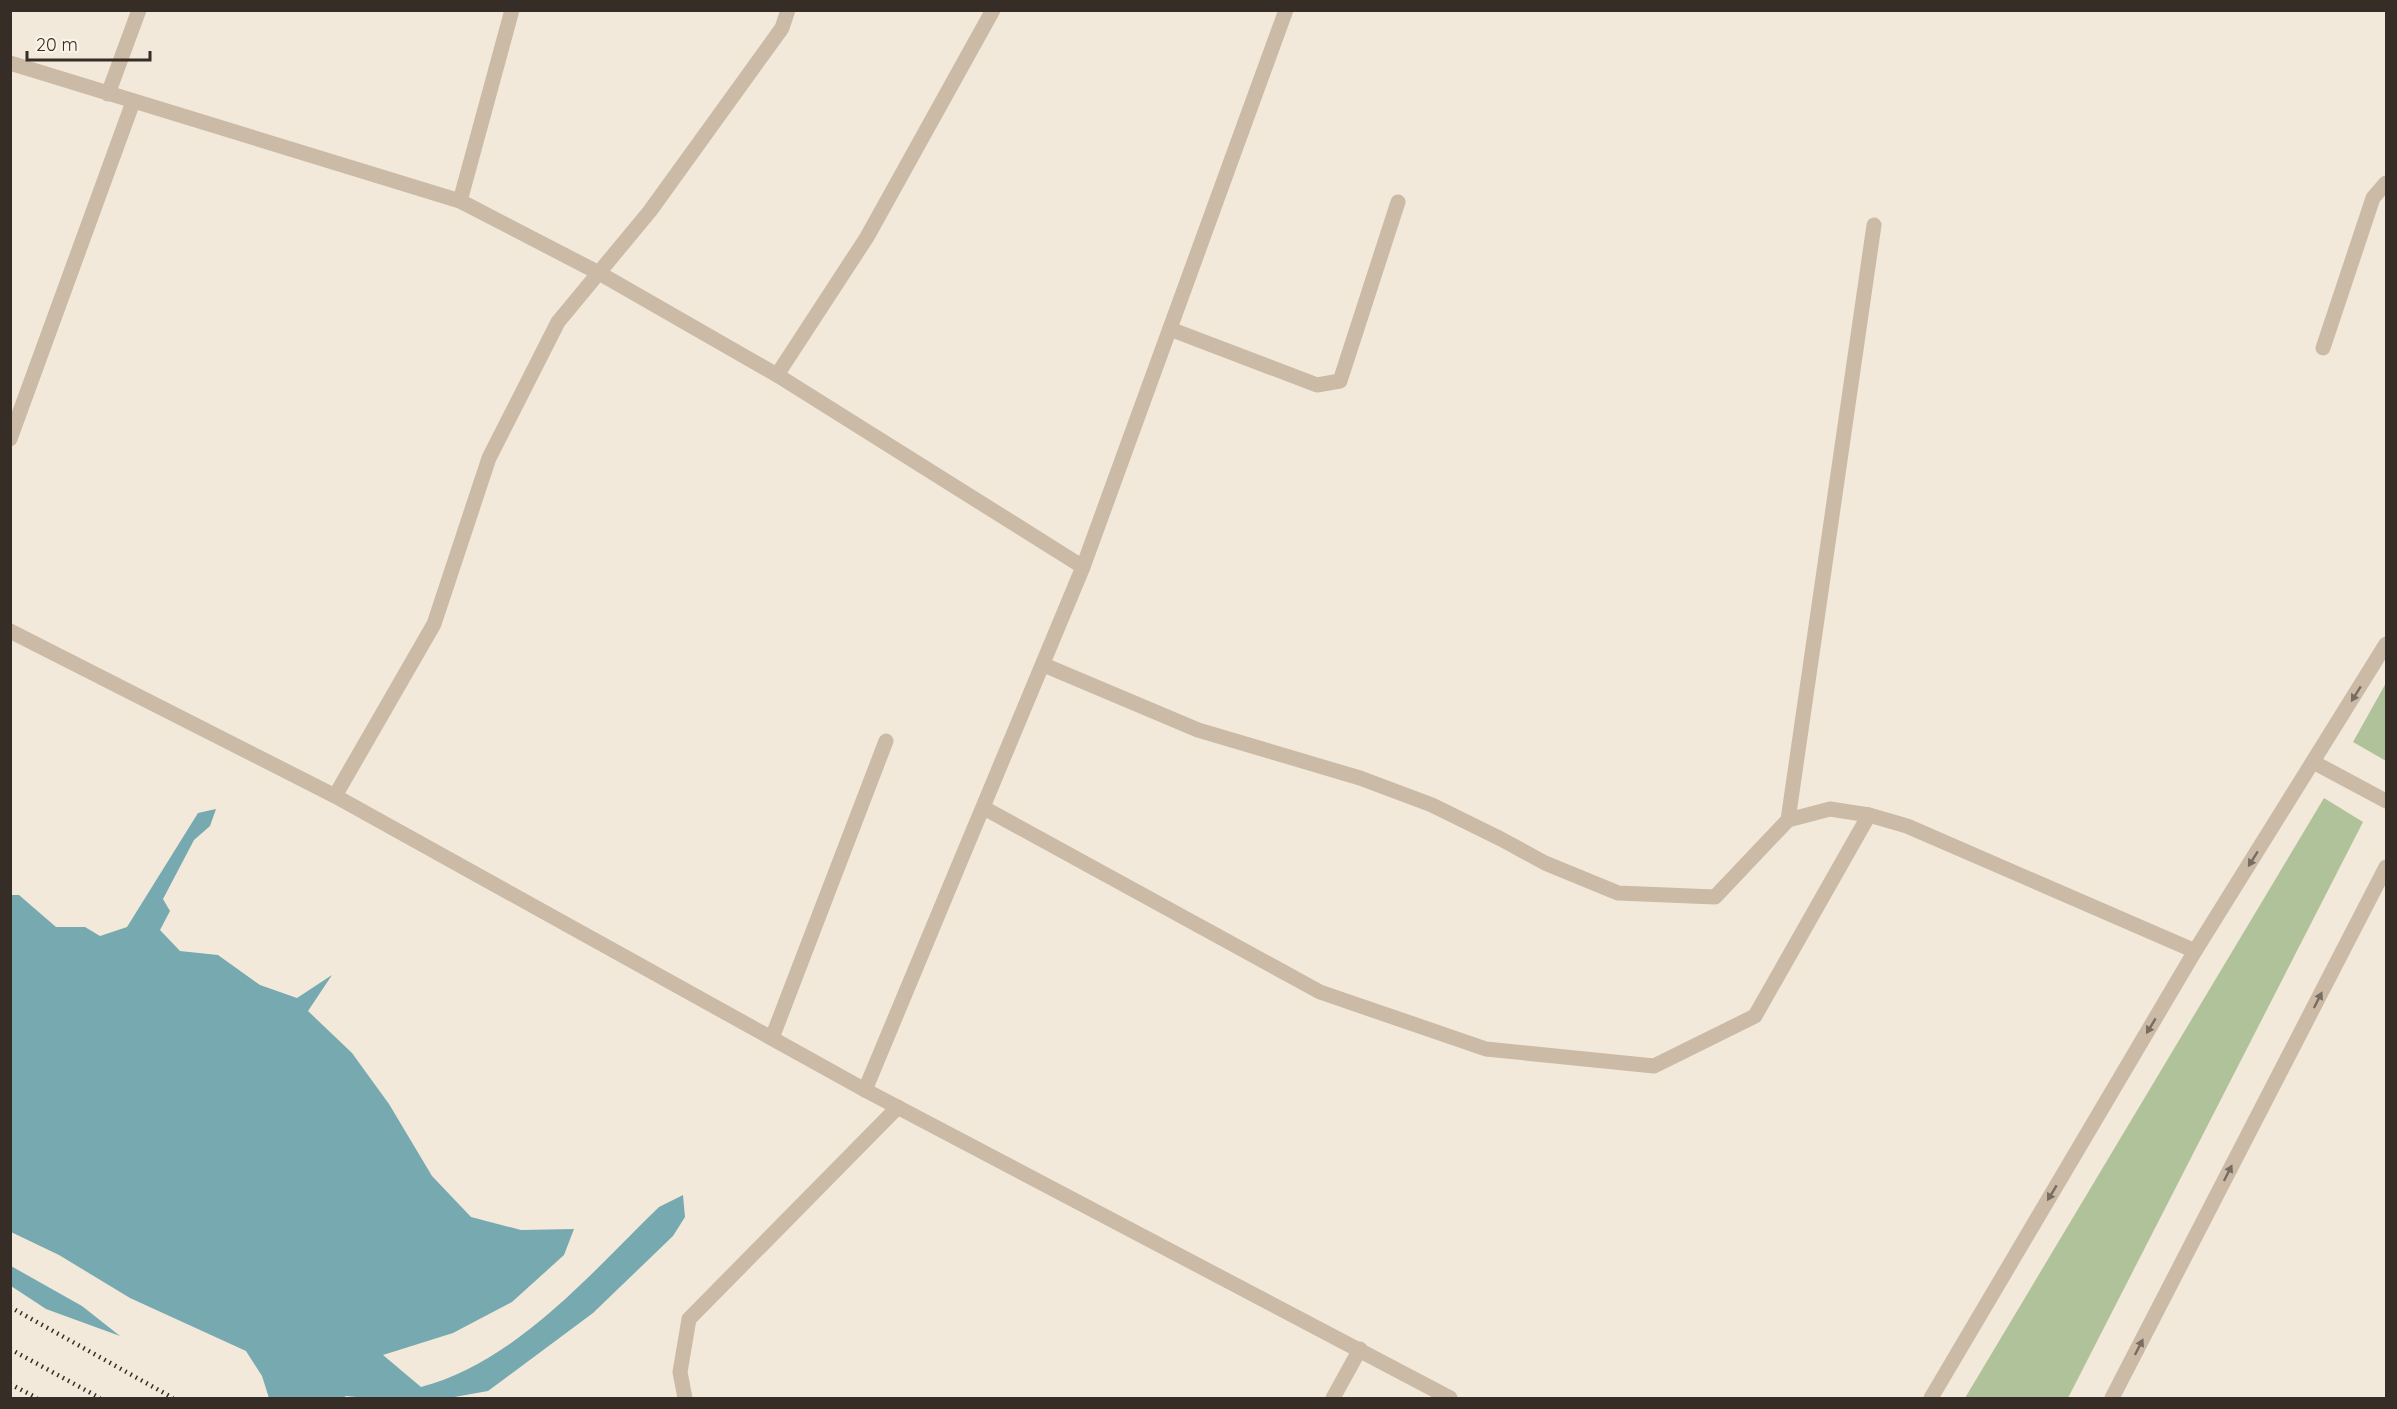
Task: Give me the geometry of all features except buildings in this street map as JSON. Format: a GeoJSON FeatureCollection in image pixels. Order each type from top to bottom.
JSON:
{"type":"FeatureCollection","features":[{"type":"Feature","properties":{"kind":"street"},"geometry":{"type":"LineString","coordinates":[[108,94],[139,10]]}},
{"type":"Feature","properties":{"kind":"street"},"geometry":{"type":"LineString","coordinates":[[460,201],[512,10]]}},
{"type":"Feature","properties":{"kind":"street"},"geometry":{"type":"LineString","coordinates":[[335,796],[434,624],[489,458],[558,322],[664,192],[782,28],[788,10]]}},
{"type":"Feature","properties":{"kind":"street"},"geometry":{"type":"LineString","coordinates":[[777,375],[867,237],[993,10]]}},
{"type":"Feature","properties":{"kind":"street"},"geometry":{"type":"LineString","coordinates":[[865,1090],[1083,567],[1286,10]]}},
{"type":"Feature","properties":{"kind":"street"},"geometry":{"type":"LineString","coordinates":[[10,63],[460,201],[599,273],[777,375],[1083,567]]}},
{"type":"Feature","properties":{"kind":"street"},"geometry":{"type":"LineString","coordinates":[[10,439],[133,102]]}},
{"type":"Feature","properties":{"kind":"street"},"geometry":{"type":"LineString","coordinates":[[2323,348],[2373,198],[2386,183]]}},
{"type":"Feature","properties":{"kind":"street"},"geometry":{"type":"LineString","coordinates":[[1170,329],[1317,385],[1340,381],[1398,202]]}},
{"type":"Feature","properties":{"kind":"street"},"geometry":{"type":"LineString","coordinates":[[1788,820],[1874,225]]}},
{"type":"Feature","properties":{"kind":"street"},"geometry":{"type":"LineString","coordinates":[[10,631],[335,796],[865,1090],[1450,1398]]}},
{"type":"Feature","properties":{"kind":"street"},"geometry":{"type":"LineString","coordinates":[[1931,1398],[2195,951],[2386,644]]}},
{"type":"Feature","properties":{"kind":"street"},"geometry":{"type":"LineString","coordinates":[[1044,665],[1198,730],[1360,778],[1432,805],[1502,839],[1545,864],[1618,893],[1715,897],[1788,820],[1830,809],[1869,815],[1907,826],[2195,951]]}},
{"type":"Feature","properties":{"kind":"street"},"geometry":{"type":"LineString","coordinates":[[771,1038],[886,741]]}},
{"type":"Feature","properties":{"kind":"street"},"geometry":{"type":"LineString","coordinates":[[2313,762],[2386,801]]}},
{"type":"Feature","properties":{"kind":"street"},"geometry":{"type":"LineString","coordinates":[[984,808],[1320,992],[1486,1049],[1654,1066],[1755,1016],[1869,815]]}},
{"type":"Feature","properties":{"kind":"street"},"geometry":{"type":"LineString","coordinates":[[2112,1398],[2386,867]]}},
{"type":"Feature","properties":{"kind":"street"},"geometry":{"type":"LineString","coordinates":[[685,1398],[680,1372],[689,1319],[898,1107]]}},
{"type":"Feature","properties":{"kind":"street"},"geometry":{"type":"LineString","coordinates":[[1333,1398],[1360,1349]]}},
{"type":"Feature","properties":{"kind":"green space"},"geometry":{"type":"Polygon","coordinates":[[[2386,683],[2386,761],[2353,742],[2386,683]]]}},
{"type":"Feature","properties":{"kind":"green space"},"geometry":{"type":"Polygon","coordinates":[[[2324,798],[2363,822],[2068,1398],[1965,1398],[2324,798]]]}},
{"type":"Feature","properties":{"kind":"water"},"geometry":{"type":"Polygon","coordinates":[[[216,809],[210,826],[194,840],[163,899],[170,911],[160,930],[180,951],[218,955],[260,985],[297,998],[332,975],[308,1011],[352,1053],[389,1104],[432,1176],[471,1217],[521,1230],[574,1229],[564,1255],[512,1302],[453,1333],[383,1355],[421,1387],[456,1375],[489,1358],[520,1336],[579,1286],[659,1207],[683,1195],[685,1217],[673,1236],[593,1313],[488,1391],[449,1398],[346,1396],[343,1398],[269,1398],[262,1376],[246,1351],[130,1298],[59,1255],[11,1232],[11,895],[19,895],[56,927],[85,927],[100,936],[127,927],[198,813],[216,809]]]}},
{"type":"Feature","properties":{"kind":"water"},"geometry":{"type":"Polygon","coordinates":[[[11,1266],[82,1306],[120,1336],[46,1309],[11,1286],[11,1266]]]}},
{"type":"Feature","properties":{"kind":"railway"},"geometry":{"type":"LineString","coordinates":[[10,1307],[173,1398]]}},
{"type":"Feature","properties":{"kind":"railway"},"geometry":{"type":"LineString","coordinates":[[10,1349],[100,1398]]}},
{"type":"Feature","properties":{"kind":"railway"},"geometry":{"type":"LineString","coordinates":[[10,1384],[37,1398]]}}]}
